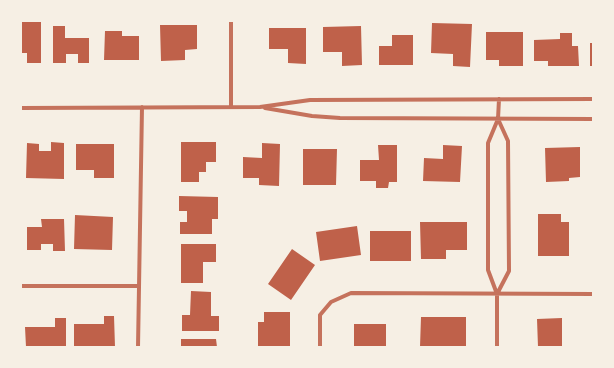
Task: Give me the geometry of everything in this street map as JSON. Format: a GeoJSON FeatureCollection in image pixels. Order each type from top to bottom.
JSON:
{"type":"FeatureCollection","features":[{"type":"Feature","properties":{"kind":"street"},"geometry":{"type":"LineString","coordinates":[[231,21],[231,107]]}},
{"type":"Feature","properties":{"kind":"street"},"geometry":{"type":"LineString","coordinates":[[497,347],[497,294],[488,270],[488,143],[498,119],[499,99]]}},
{"type":"Feature","properties":{"kind":"street"},"geometry":{"type":"LineString","coordinates":[[21,108],[260,107],[310,100],[593,99]]}},
{"type":"Feature","properties":{"kind":"street"},"geometry":{"type":"LineString","coordinates":[[138,347],[142,107]]}},
{"type":"Feature","properties":{"kind":"street"},"geometry":{"type":"LineString","coordinates":[[260,107],[312,116],[340,118],[593,119]]}},
{"type":"Feature","properties":{"kind":"street"},"geometry":{"type":"LineString","coordinates":[[497,294],[509,271],[508,141],[498,119]]}},
{"type":"Feature","properties":{"kind":"street"},"geometry":{"type":"LineString","coordinates":[[21,286],[138,286]]}},
{"type":"Feature","properties":{"kind":"street"},"geometry":{"type":"LineString","coordinates":[[320,347],[320,315],[331,302],[351,293],[593,294]]}},
{"type":"Feature","properties":{"kind":"building"},"geometry":{"type":"Polygon","coordinates":[[[21,21],[41,21],[41,63],[27,63],[27,53],[21,53],[21,21]]]}},
{"type":"Feature","properties":{"kind":"building"},"geometry":{"type":"Polygon","coordinates":[[[432,23],[472,24],[470,67],[453,66],[453,54],[431,53],[432,23]]]}},
{"type":"Feature","properties":{"kind":"building"},"geometry":{"type":"Polygon","coordinates":[[[160,25],[197,25],[197,49],[185,50],[185,60],[161,61],[160,25]]]}},
{"type":"Feature","properties":{"kind":"building"},"geometry":{"type":"Polygon","coordinates":[[[53,26],[65,26],[65,38],[89,38],[89,63],[78,63],[78,54],[66,54],[66,63],[53,63],[53,26]]]}},
{"type":"Feature","properties":{"kind":"building"},"geometry":{"type":"Polygon","coordinates":[[[361,26],[362,65],[342,66],[342,52],[323,52],[323,27],[361,26]]]}},
{"type":"Feature","properties":{"kind":"building"},"geometry":{"type":"Polygon","coordinates":[[[269,28],[306,28],[306,64],[288,63],[288,49],[269,49],[269,28]]]}},
{"type":"Feature","properties":{"kind":"building"},"geometry":{"type":"Polygon","coordinates":[[[105,31],[122,31],[122,36],[139,36],[139,60],[104,60],[105,31]]]}},
{"type":"Feature","properties":{"kind":"building"},"geometry":{"type":"Polygon","coordinates":[[[486,32],[523,32],[523,66],[499,66],[499,60],[486,60],[486,32]]]}},
{"type":"Feature","properties":{"kind":"building"},"geometry":{"type":"Polygon","coordinates":[[[560,33],[572,33],[572,46],[578,46],[579,66],[548,66],[548,61],[534,61],[534,40],[560,39],[560,33]]]}},
{"type":"Feature","properties":{"kind":"building"},"geometry":{"type":"Polygon","coordinates":[[[392,35],[413,35],[413,65],[379,65],[379,46],[392,46],[392,35]]]}},
{"type":"Feature","properties":{"kind":"building"},"geometry":{"type":"Polygon","coordinates":[[[590,43],[593,43],[593,66],[590,66],[590,43]]]}},
{"type":"Feature","properties":{"kind":"building"},"geometry":{"type":"Polygon","coordinates":[[[51,142],[64,143],[64,179],[26,178],[27,143],[39,144],[39,151],[51,151],[51,142]]]}},
{"type":"Feature","properties":{"kind":"building"},"geometry":{"type":"Polygon","coordinates":[[[181,142],[216,142],[216,162],[206,162],[206,172],[199,172],[199,182],[181,182],[181,142]]]}},
{"type":"Feature","properties":{"kind":"building"},"geometry":{"type":"Polygon","coordinates":[[[262,143],[280,144],[279,186],[259,185],[259,178],[243,178],[243,157],[262,158],[262,143]]]}},
{"type":"Feature","properties":{"kind":"building"},"geometry":{"type":"Polygon","coordinates":[[[76,144],[114,144],[114,178],[94,178],[94,170],[76,170],[76,144]]]}},
{"type":"Feature","properties":{"kind":"building"},"geometry":{"type":"Polygon","coordinates":[[[378,145],[397,145],[397,182],[389,182],[388,188],[376,188],[376,181],[360,181],[360,160],[379,160],[378,145]]]}},
{"type":"Feature","properties":{"kind":"building"},"geometry":{"type":"Polygon","coordinates":[[[443,145],[462,146],[460,182],[423,181],[424,158],[443,159],[443,145]]]}},
{"type":"Feature","properties":{"kind":"building"},"geometry":{"type":"Polygon","coordinates":[[[580,147],[580,177],[569,178],[569,181],[546,182],[545,148],[580,147]]]}},
{"type":"Feature","properties":{"kind":"building"},"geometry":{"type":"Polygon","coordinates":[[[303,149],[337,149],[336,185],[303,185],[303,149]]]}},
{"type":"Feature","properties":{"kind":"building"},"geometry":{"type":"Polygon","coordinates":[[[179,196],[218,197],[218,219],[212,219],[212,234],[180,234],[180,222],[187,222],[187,211],[179,211],[179,196]]]}},
{"type":"Feature","properties":{"kind":"building"},"geometry":{"type":"Polygon","coordinates":[[[538,214],[561,214],[561,222],[569,222],[569,256],[538,256],[538,214]]]}},
{"type":"Feature","properties":{"kind":"building"},"geometry":{"type":"Polygon","coordinates":[[[75,215],[113,217],[112,250],[74,249],[75,215]]]}},
{"type":"Feature","properties":{"kind":"building"},"geometry":{"type":"Polygon","coordinates":[[[41,219],[64,219],[65,251],[53,251],[53,244],[41,244],[41,250],[27,250],[27,227],[42,227],[41,219]]]}},
{"type":"Feature","properties":{"kind":"building"},"geometry":{"type":"Polygon","coordinates":[[[420,222],[467,222],[467,250],[446,250],[446,259],[421,259],[420,222]]]}},
{"type":"Feature","properties":{"kind":"building"},"geometry":{"type":"Polygon","coordinates":[[[357,226],[361,255],[320,261],[316,232],[357,226]]]}},
{"type":"Feature","properties":{"kind":"building"},"geometry":{"type":"Polygon","coordinates":[[[370,231],[411,231],[411,261],[370,261],[370,231]]]}},
{"type":"Feature","properties":{"kind":"building"},"geometry":{"type":"Polygon","coordinates":[[[181,244],[216,244],[216,262],[203,262],[203,283],[181,283],[181,244]]]}},
{"type":"Feature","properties":{"kind":"building"},"geometry":{"type":"Polygon","coordinates":[[[292,249],[315,265],[291,300],[268,284],[292,249]]]}},
{"type":"Feature","properties":{"kind":"building"},"geometry":{"type":"Polygon","coordinates":[[[191,291],[211,292],[211,316],[219,316],[219,331],[182,331],[182,315],[190,315],[191,291]]]}},
{"type":"Feature","properties":{"kind":"building"},"geometry":{"type":"Polygon","coordinates":[[[264,312],[290,312],[290,347],[258,347],[258,322],[264,322],[264,312]]]}},
{"type":"Feature","properties":{"kind":"building"},"geometry":{"type":"Polygon","coordinates":[[[104,316],[114,316],[115,347],[74,347],[74,324],[104,324],[104,316]]]}},
{"type":"Feature","properties":{"kind":"building"},"geometry":{"type":"Polygon","coordinates":[[[421,317],[466,317],[466,347],[420,347],[421,317]]]}},
{"type":"Feature","properties":{"kind":"building"},"geometry":{"type":"Polygon","coordinates":[[[55,318],[66,318],[66,347],[26,347],[25,327],[55,327],[55,318]]]}},
{"type":"Feature","properties":{"kind":"building"},"geometry":{"type":"Polygon","coordinates":[[[562,318],[562,347],[538,347],[537,319],[562,318]]]}},
{"type":"Feature","properties":{"kind":"building"},"geometry":{"type":"Polygon","coordinates":[[[354,324],[386,324],[386,347],[354,347],[354,324]]]}},
{"type":"Feature","properties":{"kind":"building"},"geometry":{"type":"Polygon","coordinates":[[[181,339],[216,339],[217,347],[181,347],[181,339]]]}}]}
